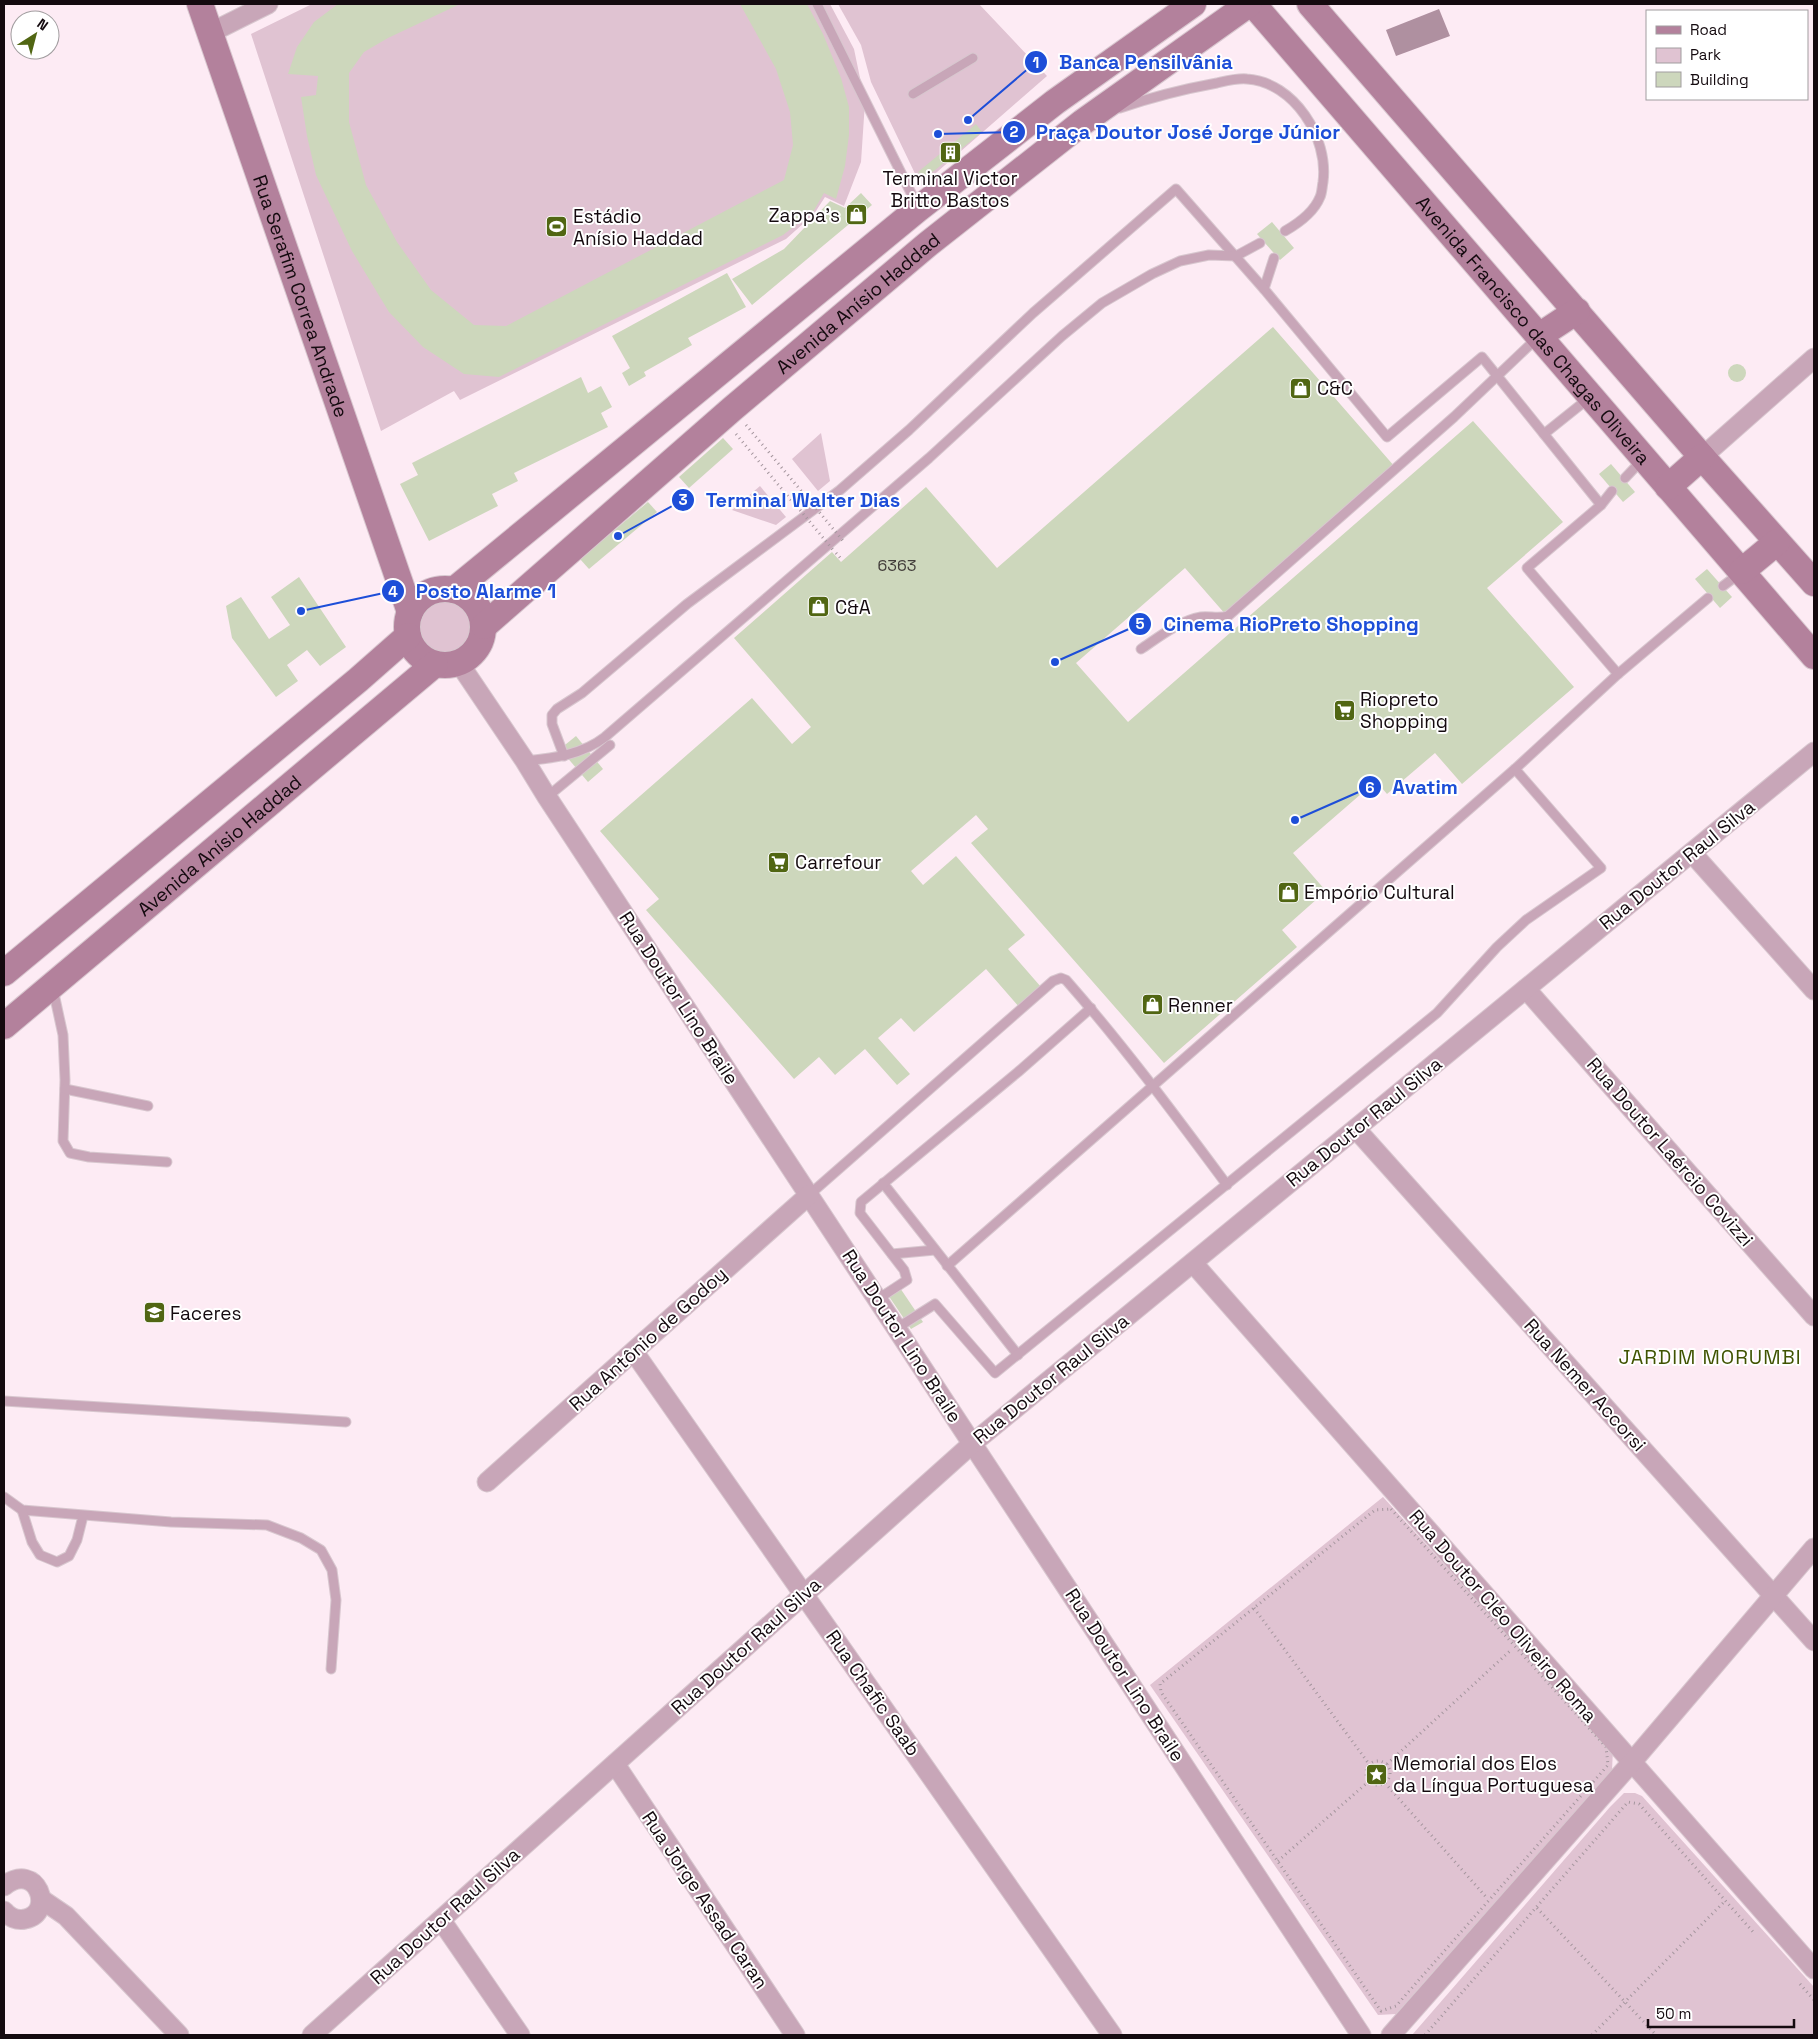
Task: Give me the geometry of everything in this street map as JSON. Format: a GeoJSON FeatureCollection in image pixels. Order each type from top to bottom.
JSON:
{"type":"FeatureCollection","features":[{"type":"Feature","properties":{"kind":"main road","name":"Rua Serafim Correa Andrade"},"geometry":{"type":"LineString","coordinates":[[200,4],[410,609]]}},
{"type":"Feature","properties":{"kind":"main road","name":"Avenida Anísio Haddad"},"geometry":{"type":"LineString","coordinates":[[454,590],[912,214],[1055,102],[1193,4]]}},
{"type":"Feature","properties":{"kind":"main road","name":"Avenida Anísio Haddad"},"geometry":{"type":"LineString","coordinates":[[484,626],[727,413],[928,244],[1083,122],[1251,4]]}},
{"type":"Feature","properties":{"kind":"main road","name":"Avenida Francisco das Chagas Oliveira"},"geometry":{"type":"LineString","coordinates":[[1251,4],[1362,130],[1668,487],[1733,579],[1814,656]]}},
{"type":"Feature","properties":{"kind":"main road"},"geometry":{"type":"LineString","coordinates":[[1310,4],[1702,457],[1814,583]]}},
{"type":"Feature","properties":{"kind":"main road"},"geometry":{"type":"LineString","coordinates":[[1362,130],[1394,101]]}},
{"type":"Feature","properties":{"kind":"main road"},"geometry":{"type":"LineString","coordinates":[[912,214],[928,244]]}},
{"type":"Feature","properties":{"kind":"main road"},"geometry":{"type":"LineString","coordinates":[[1539,336],[1577,311]]}},
{"type":"Feature","properties":{"kind":"main road"},"geometry":{"type":"LineString","coordinates":[[1668,487],[1702,457]]}},
{"type":"Feature","properties":{"kind":"main road"},"geometry":{"type":"LineString","coordinates":[[1733,579],[1777,542]]}},
{"type":"Feature","properties":{"kind":"main road"},"geometry":{"type":"LineString","coordinates":[[442,589],[454,590],[465,595],[475,603],[481,614],[484,626],[482,638],[477,649],[469,658],[447,664],[423,658],[414,648],[410,609],[431,592],[442,589]]}},
{"type":"Feature","properties":{"kind":"main road","name":"Avenida Anísio Haddad"},"geometry":{"type":"LineString","coordinates":[[4,974],[358,680],[410,609]]}},
{"type":"Feature","properties":{"kind":"main road","name":"Avenida Anísio Haddad"},"geometry":{"type":"LineString","coordinates":[[4,1026],[52,984],[447,664]]}},
{"type":"Feature","properties":{"kind":"main road"},"geometry":{"type":"LineString","coordinates":[[48,937],[72,968]]}},
{"type":"Feature","properties":{"kind":"street"},"geometry":{"type":"LineString","coordinates":[[210,33],[268,4]]}},
{"type":"Feature","properties":{"kind":"street"},"geometry":{"type":"LineString","coordinates":[[1702,457],[1814,358]]}},
{"type":"Feature","properties":{"kind":"street","name":"Rua Doutor Lino Braile"},"geometry":{"type":"LineString","coordinates":[[447,664],[525,761],[1361,2035]]}},
{"type":"Feature","properties":{"kind":"street","name":"Rua Doutor Raul Silva"},"geometry":{"type":"LineString","coordinates":[[312,2035],[973,1443],[1814,752]]}},
{"type":"Feature","properties":{"kind":"street"},"geometry":{"type":"LineString","coordinates":[[1692,853],[1814,990]]}},
{"type":"Feature","properties":{"kind":"street","name":"Rua Doutor Laércio Covizzi"},"geometry":{"type":"LineString","coordinates":[[1526,989],[1814,1316]]}},
{"type":"Feature","properties":{"kind":"street","name":"Rua Nemer Accorsi"},"geometry":{"type":"LineString","coordinates":[[1356,1129],[1814,1641]]}},
{"type":"Feature","properties":{"kind":"street","name":"Rua Antônio de Godoy"},"geometry":{"type":"LineString","coordinates":[[487,1482],[809,1195]]}},
{"type":"Feature","properties":{"kind":"street","name":"Rua Doutor Cléo Oliveiro Roma"},"geometry":{"type":"LineString","coordinates":[[1193,1263],[1814,1969]]}},
{"type":"Feature","properties":{"kind":"street","name":"Rua Chafic Saab"},"geometry":{"type":"LineString","coordinates":[[634,1352],[1112,2035]]}},
{"type":"Feature","properties":{"kind":"street"},"geometry":{"type":"LineString","coordinates":[[1390,2035],[1632,1762],[1814,1548]]}},
{"type":"Feature","properties":{"kind":"street","name":"Rua Jorge Assad Caran"},"geometry":{"type":"LineString","coordinates":[[615,1764],[794,2035]]}},
{"type":"Feature","properties":{"kind":"street"},"geometry":{"type":"LineString","coordinates":[[5,1883],[20,1878],[35,1884],[40,1891],[40,1904],[32,1916],[24,1920],[6,1916]]}},
{"type":"Feature","properties":{"kind":"street"},"geometry":{"type":"LineString","coordinates":[[40,1904],[66,1916],[179,2035]]}},
{"type":"Feature","properties":{"kind":"street"},"geometry":{"type":"LineString","coordinates":[[441,1920],[520,2035]]}},
{"type":"Feature","properties":{"kind":"lane"},"geometry":{"type":"LineString","coordinates":[[817,4],[912,214]]}},
{"type":"Feature","properties":{"kind":"lane"},"geometry":{"type":"LineString","coordinates":[[913,94],[973,58]]}},
{"type":"Feature","properties":{"kind":"lane"},"geometry":{"type":"LineString","coordinates":[[1083,122],[1139,101],[1190,87],[1232,80],[1247,78],[1263,82],[1281,91],[1297,104],[1310,122],[1319,139],[1325,169],[1321,196],[1309,214],[1288,233]]}},
{"type":"Feature","properties":{"kind":"lane"},"geometry":{"type":"LineString","coordinates":[[564,756],[552,724],[552,715],[557,709],[582,693],[687,604],[840,490],[908,430],[1033,313],[1176,190],[1236,256],[1387,437],[1482,357],[1600,505]]}},
{"type":"Feature","properties":{"kind":"lane"},"geometry":{"type":"LineString","coordinates":[[525,761],[564,756],[596,744],[605,738],[929,458],[1062,336],[1102,303],[1152,274],[1180,261],[1209,256],[1236,256],[1260,243]]}},
{"type":"Feature","properties":{"kind":"lane"},"geometry":{"type":"LineString","coordinates":[[1264,289],[1274,258]]}},
{"type":"Feature","properties":{"kind":"lane"},"geometry":{"type":"LineString","coordinates":[[1141,649],[1177,626],[1201,617],[1217,618],[1228,616],[1454,417],[1539,336]]}},
{"type":"Feature","properties":{"kind":"lane"},"geometry":{"type":"LineString","coordinates":[[1544,434],[1590,397]]}},
{"type":"Feature","properties":{"kind":"lane"},"geometry":{"type":"LineString","coordinates":[[1625,478],[1643,459]]}},
{"type":"Feature","properties":{"kind":"lane"},"geometry":{"type":"LineString","coordinates":[[1612,491],[1600,505],[1526,568],[1618,674]]}},
{"type":"Feature","properties":{"kind":"lane"},"geometry":{"type":"LineString","coordinates":[[947,1266],[1515,769],[1618,674],[1708,598]]}},
{"type":"Feature","properties":{"kind":"lane"},"geometry":{"type":"LineString","coordinates":[[547,797],[610,745]]}},
{"type":"Feature","properties":{"kind":"lane"},"geometry":{"type":"LineString","coordinates":[[897,1328],[935,1304],[995,1373],[1437,1013],[1497,947],[1526,920],[1601,868],[1515,769]]}},
{"type":"Feature","properties":{"kind":"lane"},"geometry":{"type":"LineString","coordinates":[[809,1195],[1053,981],[1061,978],[1066,980],[1091,1008],[1153,1085],[1226,1185]]}},
{"type":"Feature","properties":{"kind":"lane"},"geometry":{"type":"LineString","coordinates":[[52,984],[63,1035],[65,1089],[63,1141],[70,1153],[89,1158],[167,1162]]}},
{"type":"Feature","properties":{"kind":"lane"},"geometry":{"type":"LineString","coordinates":[[878,1299],[907,1280],[904,1270],[860,1213],[861,1202],[1018,1072],[1091,1008]]}},
{"type":"Feature","properties":{"kind":"lane"},"geometry":{"type":"LineString","coordinates":[[65,1089],[148,1106]]}},
{"type":"Feature","properties":{"kind":"lane"},"geometry":{"type":"LineString","coordinates":[[883,1183],[1018,1355]]}},
{"type":"Feature","properties":{"kind":"lane"},"geometry":{"type":"LineString","coordinates":[[892,1254],[934,1250]]}},
{"type":"Feature","properties":{"kind":"lane"},"geometry":{"type":"LineString","coordinates":[[4,1401],[346,1422]]}},
{"type":"Feature","properties":{"kind":"lane"},"geometry":{"type":"LineString","coordinates":[[4,1498],[22,1510],[171,1522],[267,1525],[301,1538],[321,1550],[332,1570],[336,1600],[331,1669]]}},
{"type":"Feature","properties":{"kind":"lane"},"geometry":{"type":"LineString","coordinates":[[22,1510],[32,1542],[40,1555],[57,1562],[69,1556],[77,1540],[83,1516]]}},
{"type":"Feature","properties":{"kind":"path"},"geometry":{"type":"LineString","coordinates":[[727,413],[810,501],[844,542]]}},
{"type":"Feature","properties":{"kind":"path"},"geometry":{"type":"LineString","coordinates":[[727,413],[800,510],[834,551]]}},
{"type":"Feature","properties":{"kind":"path"},"geometry":{"type":"LineString","coordinates":[[1391,1509],[1515,1646],[1606,1747],[1608,1765],[1396,2006],[1381,2011],[1161,1692],[1160,1684],[1376,1510],[1391,1509]]}},
{"type":"Feature","properties":{"kind":"path"},"geometry":{"type":"LineString","coordinates":[[1254,1608],[1369,1764]]}},
{"type":"Feature","properties":{"kind":"path"},"geometry":{"type":"LineString","coordinates":[[1387,1764],[1515,1646]]}},
{"type":"Feature","properties":{"kind":"path"},"geometry":{"type":"LineString","coordinates":[[1369,1764],[1379,1761],[1387,1764]]}},
{"type":"Feature","properties":{"kind":"path"},"geometry":{"type":"LineString","coordinates":[[1369,1764],[1365,1774],[1368,1782],[1378,1786],[1385,1783],[1390,1774],[1387,1764]]}},
{"type":"Feature","properties":{"kind":"path"},"geometry":{"type":"LineString","coordinates":[[1278,1861],[1368,1782]]}},
{"type":"Feature","properties":{"kind":"path"},"geometry":{"type":"LineString","coordinates":[[1385,1783],[1489,1901]]}},
{"type":"Feature","properties":{"kind":"path"},"geometry":{"type":"LineString","coordinates":[[1425,2035],[1628,1802],[1639,1804],[1757,1936]]}},
{"type":"Feature","properties":{"kind":"path"},"geometry":{"type":"LineString","coordinates":[[1592,2035],[1725,1900]]}},
{"type":"Feature","properties":{"kind":"path"},"geometry":{"type":"LineString","coordinates":[[1537,1908],[1656,2035]]}},
{"type":"Feature","properties":{"kind":"path"},"geometry":{"type":"LineString","coordinates":[[1795,1978],[1814,2000]]}},
{"type":"Feature","properties":{"kind":"green space","name":"Estádio Anísio Haddad"},"geometry":{"type":"Polygon","coordinates":[[[312,4],[830,4],[854,49],[865,102],[861,162],[844,206],[825,197],[814,214],[786,239],[460,400],[454,391],[381,431],[251,34],[312,4]]]}},
{"type":"Feature","properties":{"kind":"green space"},"geometry":{"type":"Polygon","coordinates":[[[838,4],[979,4],[1047,76],[921,186],[871,82],[861,45],[838,4]]]}},
{"type":"Feature","properties":{"kind":"green space"},"geometry":{"type":"Polygon","coordinates":[[[821,433],[830,481],[818,491],[792,459],[821,433]]]}},
{"type":"Feature","properties":{"kind":"green space"},"geometry":{"type":"Polygon","coordinates":[[[760,486],[786,517],[776,525],[732,510],[760,486]]]}},
{"type":"Feature","properties":{"kind":"green space"},"geometry":{"type":"Polygon","coordinates":[[[439,598],[451,598],[462,603],[470,611],[475,622],[473,640],[462,653],[451,658],[439,658],[428,653],[420,645],[415,634],[415,622],[420,611],[428,603],[439,598]]]}},
{"type":"Feature","properties":{"kind":"green space"},"geometry":{"type":"Polygon","coordinates":[[[1383,1497],[1613,1749],[1612,1770],[1396,2014],[1378,2015],[1150,1685],[1383,1497]]]}},
{"type":"Feature","properties":{"kind":"green space"},"geometry":{"type":"Polygon","coordinates":[[[1624,1793],[1635,1793],[1642,1796],[1814,1987],[1814,2035],[1412,2035],[1610,1807],[1624,1793]]]}},
{"type":"Feature","properties":{"kind":"shaded area"},"geometry":{"type":"Polygon","coordinates":[[[1439,9],[1450,36],[1396,56],[1386,30],[1439,9]]]}},
{"type":"Feature","properties":{"kind":"building"},"geometry":{"type":"Polygon","coordinates":[[[338,4],[460,4],[388,38],[364,52],[349,73],[349,122],[366,185],[397,242],[431,290],[474,325],[506,326],[784,180],[793,145],[790,112],[776,69],[740,4],[807,4],[823,34],[841,78],[849,107],[849,135],[845,166],[836,199],[824,193],[813,212],[783,235],[499,377],[464,374],[423,347],[389,312],[352,251],[316,175],[301,97],[316,95],[318,76],[288,74],[297,47],[314,22],[338,4]]]}},
{"type":"Feature","properties":{"kind":"building","name":"Terminal Victor Britto Bastos"},"geometry":{"type":"Polygon","coordinates":[[[976,124],[982,132],[924,179],[918,172],[976,124]]]}},
{"type":"Feature","properties":{"kind":"building"},"geometry":{"type":"Polygon","coordinates":[[[861,193],[872,205],[752,305],[732,279],[784,249],[830,201],[845,208],[861,193]]]}},
{"type":"Feature","properties":{"kind":"building"},"geometry":{"type":"Polygon","coordinates":[[[1272,222],[1294,248],[1280,260],[1257,234],[1272,222]]]}},
{"type":"Feature","properties":{"kind":"building"},"geometry":{"type":"Polygon","coordinates":[[[727,273],[746,307],[688,338],[692,345],[644,372],[646,376],[629,386],[622,373],[630,368],[612,336],[727,273]]]}},
{"type":"Feature","properties":{"kind":"building","name":"Riopreto Shopping"},"geometry":{"type":"Polygon","coordinates":[[[1273,327],[1395,467],[1226,615],[1185,568],[1076,663],[1128,722],[1473,421],[1563,522],[1487,588],[1574,687],[1462,784],[1435,753],[1387,794],[1376,781],[1293,853],[1326,891],[1282,930],[1297,947],[1164,1063],[971,843],[988,829],[976,815],[911,871],[923,885],[956,856],[1025,935],[1008,949],[1041,987],[1019,1007],[986,969],[914,1032],[901,1018],[878,1038],[910,1074],[897,1085],[865,1049],[835,1075],[819,1057],[794,1079],[646,910],[659,899],[600,831],[752,698],[792,744],[811,727],[734,638],[832,552],[841,562],[926,487],[997,568],[1273,327]]]}},
{"type":"Feature","properties":{"kind":"building"},"geometry":{"type":"Polygon","coordinates":[[[1737,364],[1743,367],[1746,373],[1743,379],[1737,382],[1731,379],[1728,373],[1731,367],[1737,364]]]}},
{"type":"Feature","properties":{"kind":"building"},"geometry":{"type":"Polygon","coordinates":[[[581,377],[588,393],[601,386],[612,407],[601,413],[608,427],[514,473],[518,481],[492,494],[498,506],[429,541],[400,484],[418,475],[412,463],[581,377]]]}},
{"type":"Feature","properties":{"kind":"building"},"geometry":{"type":"Polygon","coordinates":[[[723,438],[733,449],[689,488],[679,477],[723,438]]]}},
{"type":"Feature","properties":{"kind":"building"},"geometry":{"type":"Polygon","coordinates":[[[1611,464],[1635,492],[1623,502],[1599,474],[1611,464]]]}},
{"type":"Feature","properties":{"kind":"building"},"geometry":{"type":"Polygon","coordinates":[[[648,502],[657,512],[589,569],[580,559],[648,502]]]}},
{"type":"Feature","properties":{"kind":"building"},"geometry":{"type":"Polygon","coordinates":[[[1707,569],[1732,597],[1720,608],[1695,579],[1707,569]]]}},
{"type":"Feature","properties":{"kind":"building"},"geometry":{"type":"Polygon","coordinates":[[[299,577],[346,647],[320,666],[307,650],[287,665],[298,681],[276,697],[232,638],[226,606],[241,597],[269,639],[290,625],[271,597],[299,577]]]}},
{"type":"Feature","properties":{"kind":"building"},"geometry":{"type":"Polygon","coordinates":[[[576,736],[603,769],[588,782],[560,749],[576,736]]]}},
{"type":"Feature","properties":{"kind":"building"},"geometry":{"type":"Polygon","coordinates":[[[896,1282],[923,1322],[911,1329],[884,1289],[896,1282]]]}},
{"type":"Feature","properties":{"kind":"place","name":"Banca Pensilvânia"},"geometry":{"type":"Point","coordinates":[968,120]}},
{"type":"Feature","properties":{"kind":"place","name":"Praça Doutor José Jorge Júnior"},"geometry":{"type":"Point","coordinates":[938,134]}},
{"type":"Feature","properties":{"kind":"place","name":"Terminal Victor Britto Bastos"},"geometry":{"type":"Point","coordinates":[950,152]}},
{"type":"Feature","properties":{"kind":"place","name":"Zappa's"},"geometry":{"type":"Point","coordinates":[856,215]}},
{"type":"Feature","properties":{"kind":"place","name":"Estádio Anísio Haddad"},"geometry":{"type":"Point","coordinates":[557,227]}},
{"type":"Feature","properties":{"kind":"place","name":"C&C"},"geometry":{"type":"Point","coordinates":[1301,388]}},
{"type":"Feature","properties":{"kind":"place","name":"Terminal Walter Dias"},"geometry":{"type":"Point","coordinates":[618,536]}},
{"type":"Feature","properties":{"kind":"place","name":"C&A"},"geometry":{"type":"Point","coordinates":[819,607]}},
{"type":"Feature","properties":{"kind":"place","name":"Posto Alarme 1"},"geometry":{"type":"Point","coordinates":[301,611]}},
{"type":"Feature","properties":{"kind":"place","name":"Cinema RioPreto Shopping"},"geometry":{"type":"Point","coordinates":[1055,662]}},
{"type":"Feature","properties":{"kind":"place","name":"Riopreto Shopping"},"geometry":{"type":"Point","coordinates":[1344,710]}},
{"type":"Feature","properties":{"kind":"place","name":"Avatim"},"geometry":{"type":"Point","coordinates":[1295,820]}},
{"type":"Feature","properties":{"kind":"place","name":"Carrefour"},"geometry":{"type":"Point","coordinates":[779,862]}},
{"type":"Feature","properties":{"kind":"place","name":"Empório Cultural"},"geometry":{"type":"Point","coordinates":[1288,892]}},
{"type":"Feature","properties":{"kind":"place","name":"Renner"},"geometry":{"type":"Point","coordinates":[1152,1005]}},
{"type":"Feature","properties":{"kind":"place","name":"Faceres"},"geometry":{"type":"Point","coordinates":[154,1313]}},
{"type":"Feature","properties":{"kind":"place","name":"Memorial dos Elos da Língua Portuguesa"},"geometry":{"type":"Point","coordinates":[1377,1774]}},
{"type":"Feature","properties":{"kind":"district","name":"JARDIM MORUMBI"},"geometry":{"type":"Point","coordinates":[1710,1357]}}]}
